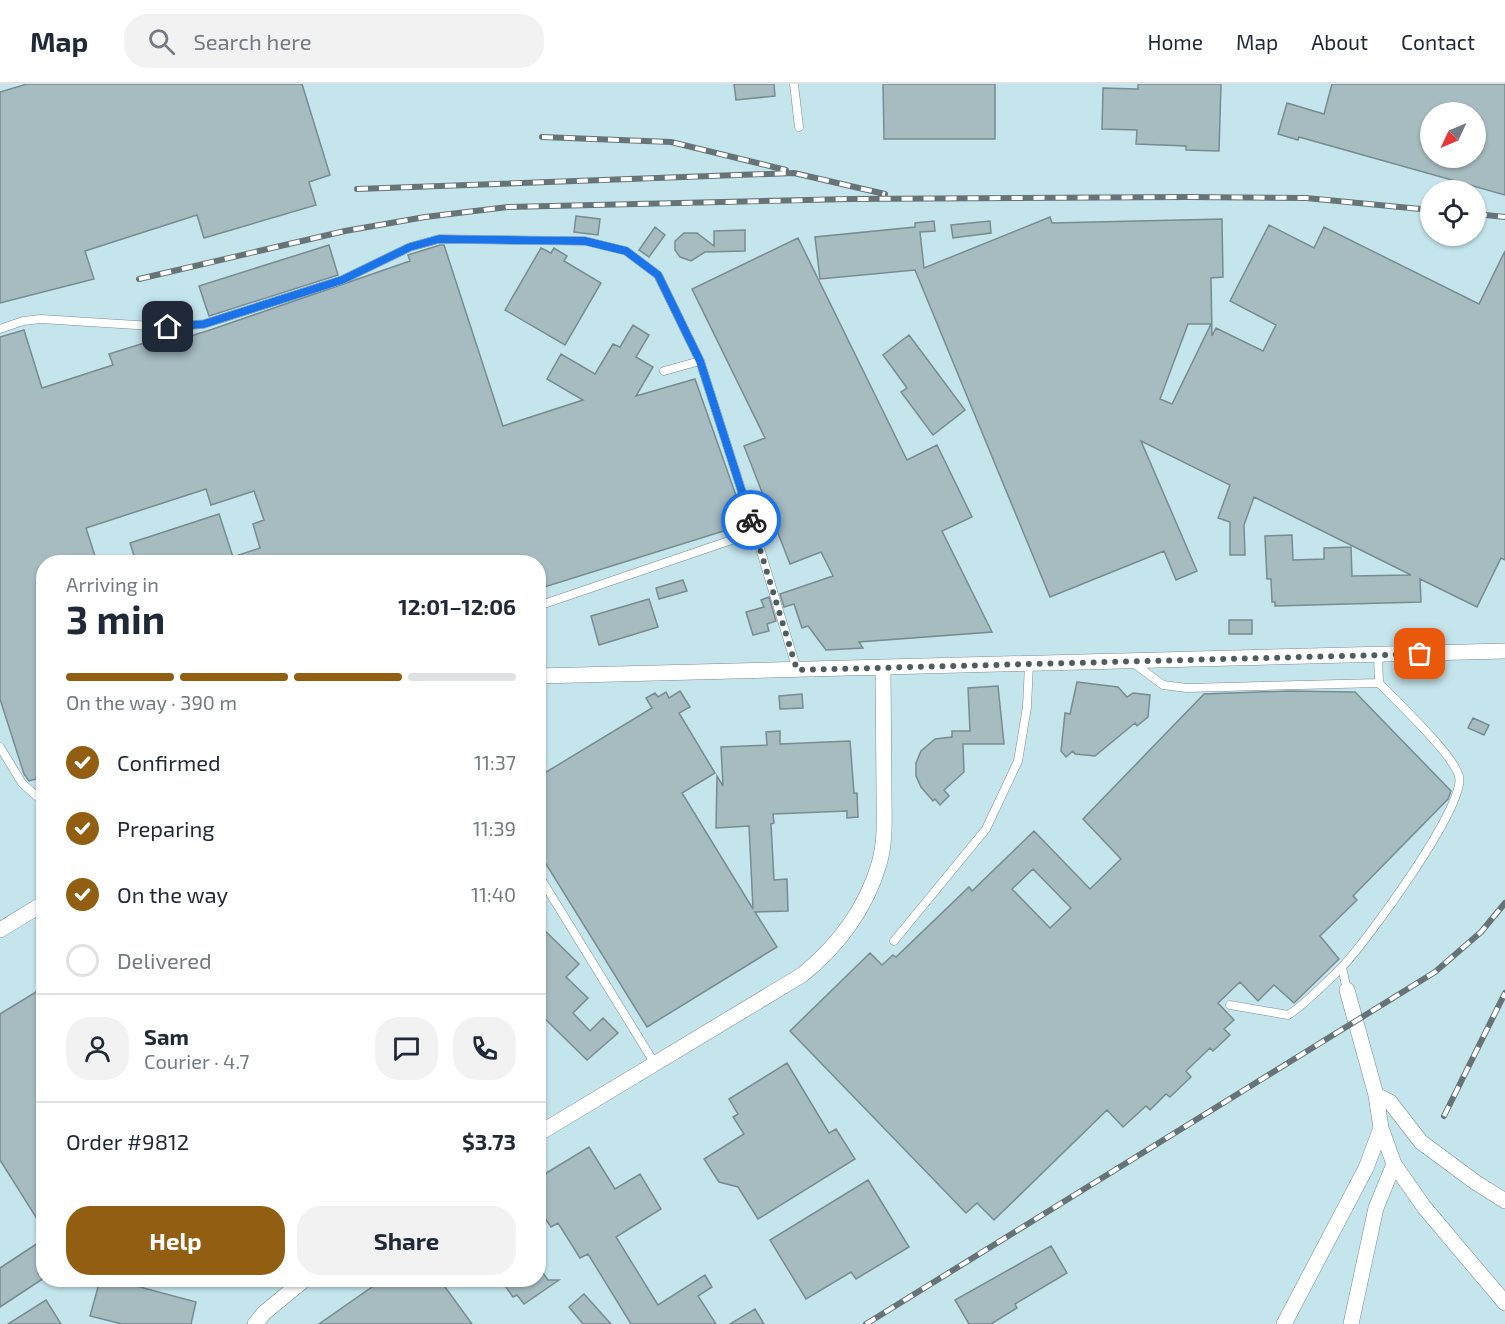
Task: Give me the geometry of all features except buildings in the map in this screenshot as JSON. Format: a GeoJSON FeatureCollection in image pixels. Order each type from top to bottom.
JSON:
{"type":"FeatureCollection","features":[{"type":"Feature","properties":{"kind":"street"},"geometry":{"type":"LineString","coordinates":[[546,676],[1505,651]]}},
{"type":"Feature","properties":{"kind":"street"},"geometry":{"type":"LineString","coordinates":[[546,1129],[802,975],[827,955],[859,908],[879,864],[884,832],[883,668]]}},
{"type":"Feature","properties":{"kind":"street"},"geometry":{"type":"LineString","coordinates":[[0,930],[36,908]]}},
{"type":"Feature","properties":{"kind":"street"},"geometry":{"type":"LineString","coordinates":[[1347,990],[1376,1095],[1381,1128],[1394,1164],[1424,1207],[1505,1303]]}},
{"type":"Feature","properties":{"kind":"street"},"geometry":{"type":"LineString","coordinates":[[1376,1095],[1390,1102],[1421,1142],[1505,1201]]}},
{"type":"Feature","properties":{"kind":"street"},"geometry":{"type":"LineString","coordinates":[[1284,1324],[1366,1168],[1381,1128]]}},
{"type":"Feature","properties":{"kind":"street"},"geometry":{"type":"LineString","coordinates":[[1351,1324],[1376,1208],[1394,1164]]}},
{"type":"Feature","properties":{"kind":"street"},"geometry":{"type":"LineString","coordinates":[[255,1324],[264,1313],[296,1287]]}},
{"type":"Feature","properties":{"kind":"lane"},"geometry":{"type":"LineString","coordinates":[[795,84],[799,127]]}},
{"type":"Feature","properties":{"kind":"lane"},"geometry":{"type":"LineString","coordinates":[[0,329],[23,321],[41,319],[168,327],[204,324],[342,280],[410,247],[439,239],[585,241],[626,251],[658,275],[700,361],[797,670]]}},
{"type":"Feature","properties":{"kind":"lane"},"geometry":{"type":"LineString","coordinates":[[664,371],[700,361]]}},
{"type":"Feature","properties":{"kind":"lane"},"geometry":{"type":"LineString","coordinates":[[546,603],[755,532]]}},
{"type":"Feature","properties":{"kind":"lane"},"geometry":{"type":"LineString","coordinates":[[1230,1005],[1288,1016],[1342,967],[1393,902],[1449,814],[1459,791],[1459,776],[1450,759],[1379,683],[1378,655]]}},
{"type":"Feature","properties":{"kind":"lane"},"geometry":{"type":"LineString","coordinates":[[1131,661],[1163,685],[1187,688],[1379,683]]}},
{"type":"Feature","properties":{"kind":"lane"},"geometry":{"type":"LineString","coordinates":[[894,940],[986,829],[1018,761],[1027,706],[1029,664]]}},
{"type":"Feature","properties":{"kind":"lane"},"geometry":{"type":"LineString","coordinates":[[0,747],[22,783],[36,796]]}},
{"type":"Feature","properties":{"kind":"lane"},"geometry":{"type":"LineString","coordinates":[[546,887],[655,1064]]}},
{"type":"Feature","properties":{"kind":"lane"},"geometry":{"type":"LineString","coordinates":[[1342,967],[1347,990]]}},
{"type":"Feature","properties":{"kind":"shaded area"},"geometry":{"type":"Polygon","coordinates":[[[0,84],[1505,84],[1505,1324],[0,1324],[0,84]]]}},
{"type":"Feature","properties":{"kind":"railway"},"geometry":{"type":"LineString","coordinates":[[542,137],[671,142],[786,170]]}},
{"type":"Feature","properties":{"kind":"railway"},"geometry":{"type":"LineString","coordinates":[[357,189],[794,173],[885,194]]}},
{"type":"Feature","properties":{"kind":"railway"},"geometry":{"type":"LineString","coordinates":[[139,279],[345,231],[425,217],[508,207],[851,199],[1187,197],[1306,198],[1420,209]]}},
{"type":"Feature","properties":{"kind":"railway"},"geometry":{"type":"LineString","coordinates":[[1486,215],[1505,217]]}},
{"type":"Feature","properties":{"kind":"railway"},"geometry":{"type":"LineString","coordinates":[[866,1324],[1435,972],[1481,932],[1505,903]]}},
{"type":"Feature","properties":{"kind":"railway"},"geometry":{"type":"LineString","coordinates":[[1444,1116],[1505,993]]}},
{"type":"Feature","properties":{"kind":"way so far"},"geometry":{"type":"LineString","coordinates":[[751,520],[797,670],[1420,654]]}},
{"type":"Feature","properties":{"kind":"route"},"geometry":{"type":"LineString","coordinates":[[168,327],[204,324],[342,280],[410,247],[439,239],[585,241],[626,251],[658,275],[700,361],[751,520]]}}]}
